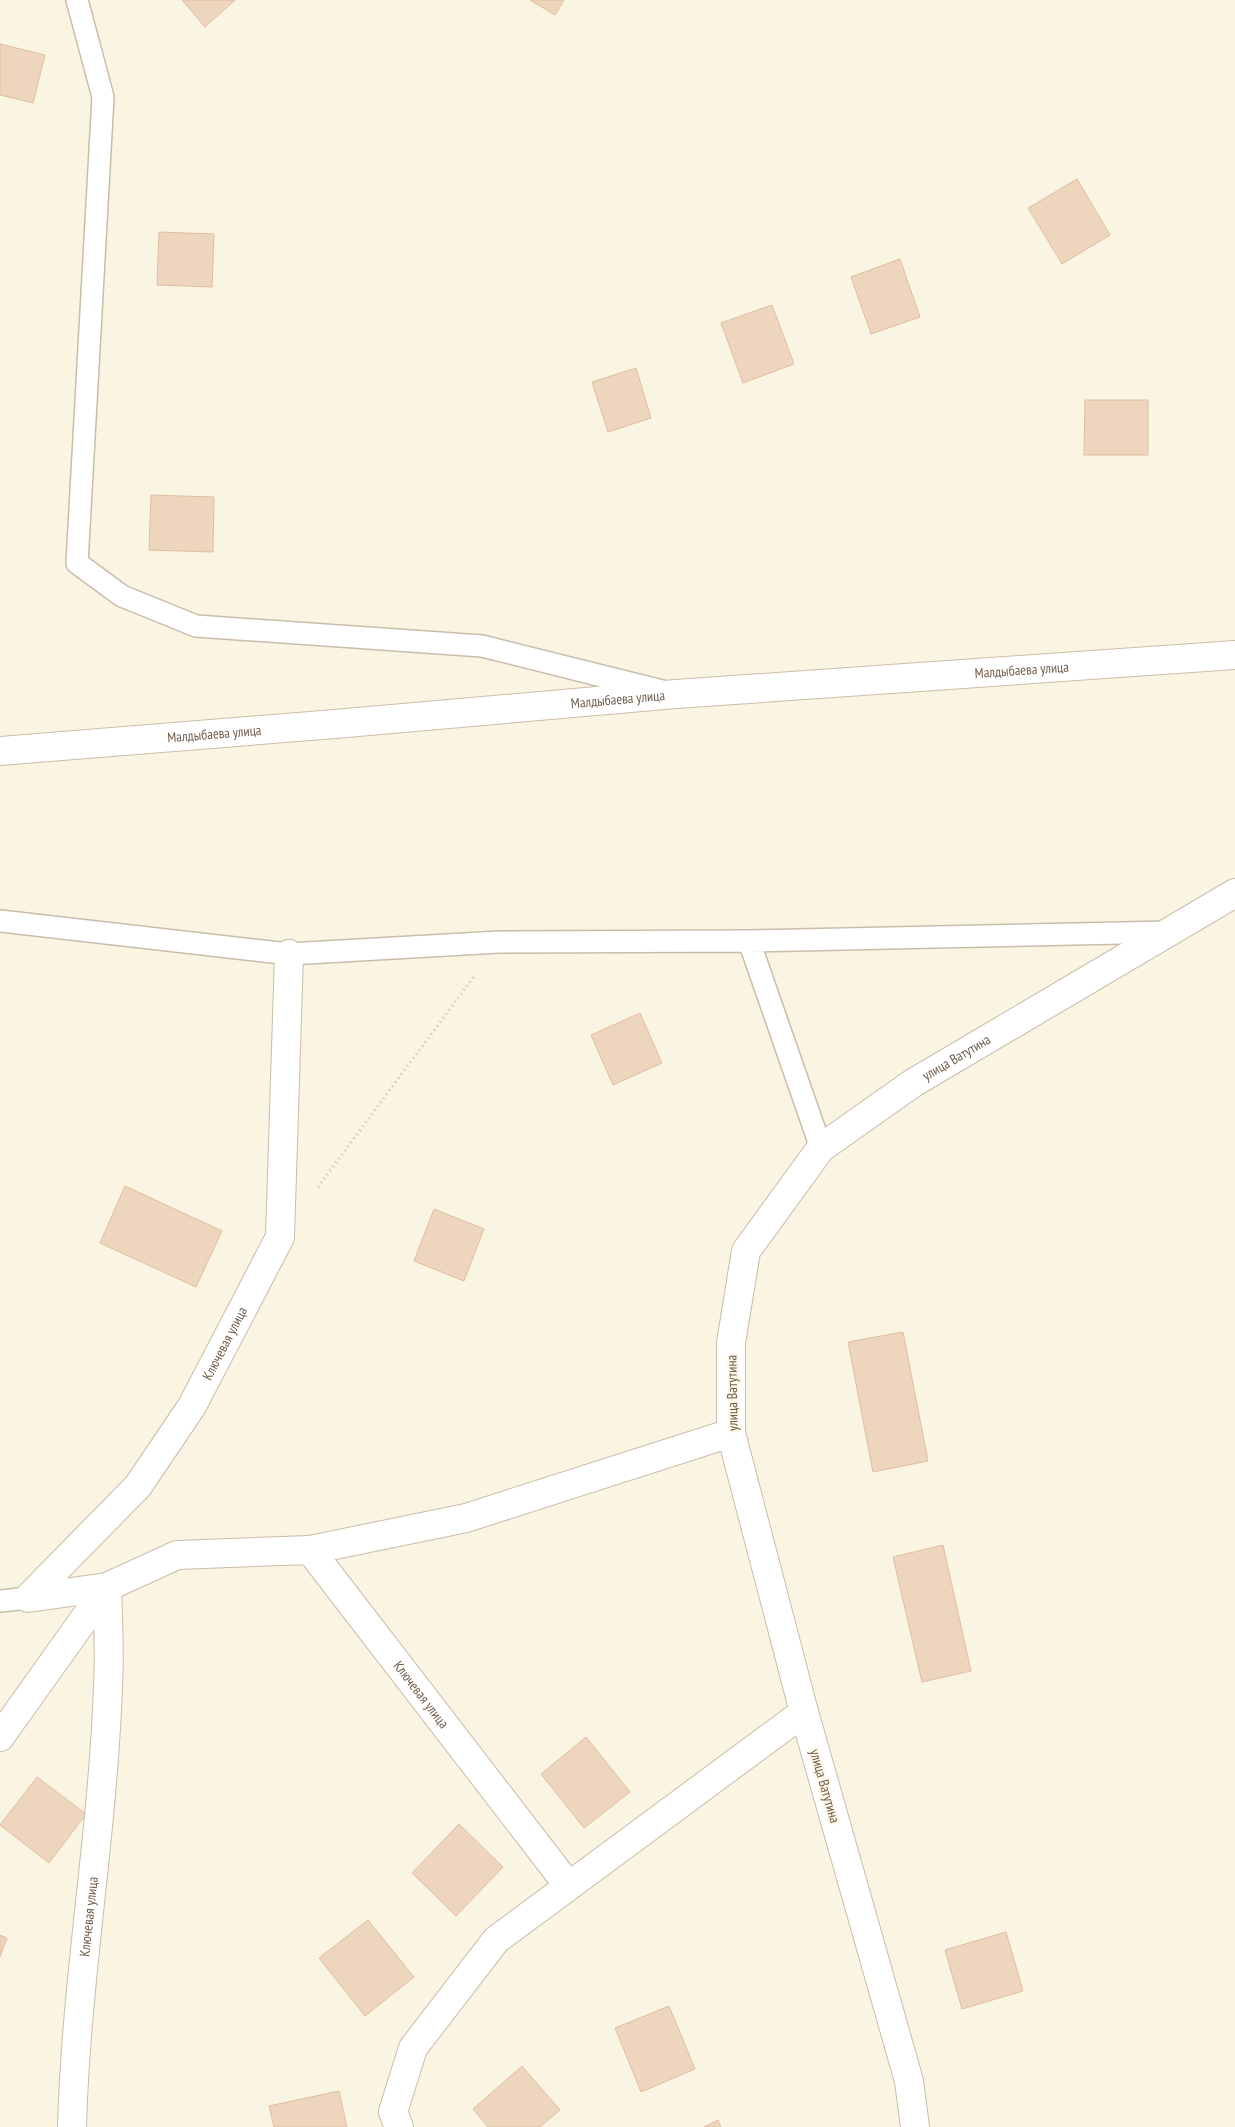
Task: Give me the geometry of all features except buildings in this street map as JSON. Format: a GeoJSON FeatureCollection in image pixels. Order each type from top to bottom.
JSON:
{"type":"FeatureCollection","features":[{"type":"Feature","properties":{"kind":"street","name":"Малдыбаева улица"},"geometry":{"type":"LineString","coordinates":[[0,751],[676,694],[1235,655]]}},
{"type":"Feature","properties":{"kind":"street","name":"улица Ватутина"},"geometry":{"type":"LineString","coordinates":[[915,2127],[909,2081],[804,1712],[731,1433],[731,1343],[746,1251],[821,1148],[913,1083],[1235,893]]}},
{"type":"Feature","properties":{"kind":"street","name":"Ключевая улица"},"geometry":{"type":"LineString","coordinates":[[28,1598],[138,1486],[192,1406],[280,1237],[289,954]]}},
{"type":"Feature","properties":{"kind":"street"},"geometry":{"type":"LineString","coordinates":[[28,1598],[108,1587],[177,1555],[310,1550],[466,1518],[731,1433]]}},
{"type":"Feature","properties":{"kind":"street","name":"Ключевая улица"},"geometry":{"type":"LineString","coordinates":[[310,1550],[568,1885]]}},
{"type":"Feature","properties":{"kind":"street","name":"Ключевая улица"},"geometry":{"type":"LineString","coordinates":[[72,2127],[74,2052],[92,1884],[108,1685],[108,1587]]}},
{"type":"Feature","properties":{"kind":"street"},"geometry":{"type":"LineString","coordinates":[[0,1738],[108,1587]]}},
{"type":"Feature","properties":{"kind":"street"},"geometry":{"type":"LineString","coordinates":[[399,2127],[393,2112],[412,2048],[496,1940],[804,1712]]}},
{"type":"Feature","properties":{"kind":"lane"},"geometry":{"type":"LineString","coordinates":[[77,0],[103,97],[77,563],[122,596],[196,626],[482,646],[676,694]]}},
{"type":"Feature","properties":{"kind":"lane"},"geometry":{"type":"LineString","coordinates":[[0,921],[289,954],[499,942],[749,940],[1168,932]]}},
{"type":"Feature","properties":{"kind":"lane"},"geometry":{"type":"LineString","coordinates":[[749,940],[821,1148]]}},
{"type":"Feature","properties":{"kind":"lane"},"geometry":{"type":"LineString","coordinates":[[0,1601],[28,1598]]}},
{"type":"Feature","properties":{"kind":"path"},"geometry":{"type":"LineString","coordinates":[[316,1189],[499,942]]}}]}
